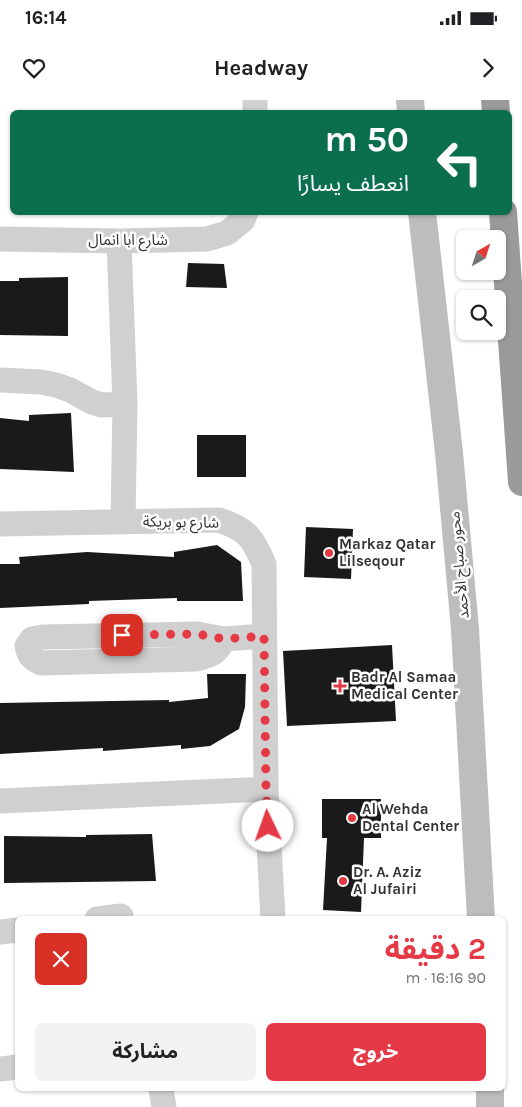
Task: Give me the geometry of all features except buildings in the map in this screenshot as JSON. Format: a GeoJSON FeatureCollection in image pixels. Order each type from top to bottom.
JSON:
{"type":"FeatureCollection","features":[{"type":"Feature","properties":{"kind":"highway"},"geometry":{"type":"LineString","coordinates":[[503,215],[522,482]]}},
{"type":"Feature","properties":{"kind":"street","name":"شارع ابا انمال"},"geometry":{"type":"LineString","coordinates":[[0,239],[119,242],[207,239],[227,233],[243,220],[245,215]]}},
{"type":"Feature","properties":{"kind":"street","name":"محور صباح الأحمد"},"geometry":{"type":"LineString","coordinates":[[422,215],[449,453],[465,629],[481,916]]}},
{"type":"Feature","properties":{"kind":"street","name":"شارع بو بريكة"},"geometry":{"type":"LineString","coordinates":[[119,242],[124,404],[123,521]]}},
{"type":"Feature","properties":{"kind":"street"},"geometry":{"type":"LineString","coordinates":[[0,380],[42,382],[70,390],[92,402],[102,405],[124,404]]}},
{"type":"Feature","properties":{"kind":"street","name":"شارع بو بريكة"},"geometry":{"type":"LineString","coordinates":[[0,524],[219,520],[234,524],[246,533],[256,545],[264,564],[266,789],[272,916]]}},
{"type":"Feature","properties":{"kind":"street"},"geometry":{"type":"LineString","coordinates":[[224,639],[219,649],[212,655],[197,659],[41,663],[33,660],[28,653],[27,646],[32,639],[43,637],[197,634],[224,639],[264,636]]}},
{"type":"Feature","properties":{"kind":"street"},"geometry":{"type":"LineString","coordinates":[[122,635],[123,661]]}},
{"type":"Feature","properties":{"kind":"street"},"geometry":{"type":"LineString","coordinates":[[0,801],[266,789]]}},
{"type":"Feature","properties":{"kind":"street"},"geometry":{"type":"LineString","coordinates":[[0,932],[15,930]]}},
{"type":"Feature","properties":{"kind":"street"},"geometry":{"type":"LineString","coordinates":[[0,1069],[15,1067]]}},
{"type":"Feature","properties":{"kind":"street"},"geometry":{"type":"LineString","coordinates":[[161,1091],[164,1107]]}},
{"type":"Feature","properties":{"kind":"street"},"geometry":{"type":"LineString","coordinates":[[480,1107],[485,1091]]}},
{"type":"Feature","properties":{"kind":"street"},"geometry":{"type":"LineString","coordinates":[[490,1091],[490,1107]]}},
{"type":"Feature","properties":{"kind":"place","name":"Markaz Qatar Lilseqour"},"geometry":{"type":"Point","coordinates":[329,553]}},
{"type":"Feature","properties":{"kind":"place","name":"Badr Al Samaa Medical Center"},"geometry":{"type":"Point","coordinates":[340,686]}},
{"type":"Feature","properties":{"kind":"place","name":"Al Wehda Dental Center"},"geometry":{"type":"Point","coordinates":[352,818]}},
{"type":"Feature","properties":{"kind":"place","name":"Dr. A. Aziz Al Jufairi"},"geometry":{"type":"Point","coordinates":[343,881]}},
{"type":"Feature","properties":{"kind":"route"},"geometry":{"type":"LineString","coordinates":[[122,635],[197,634],[224,639],[264,636],[268,826]]}}]}
